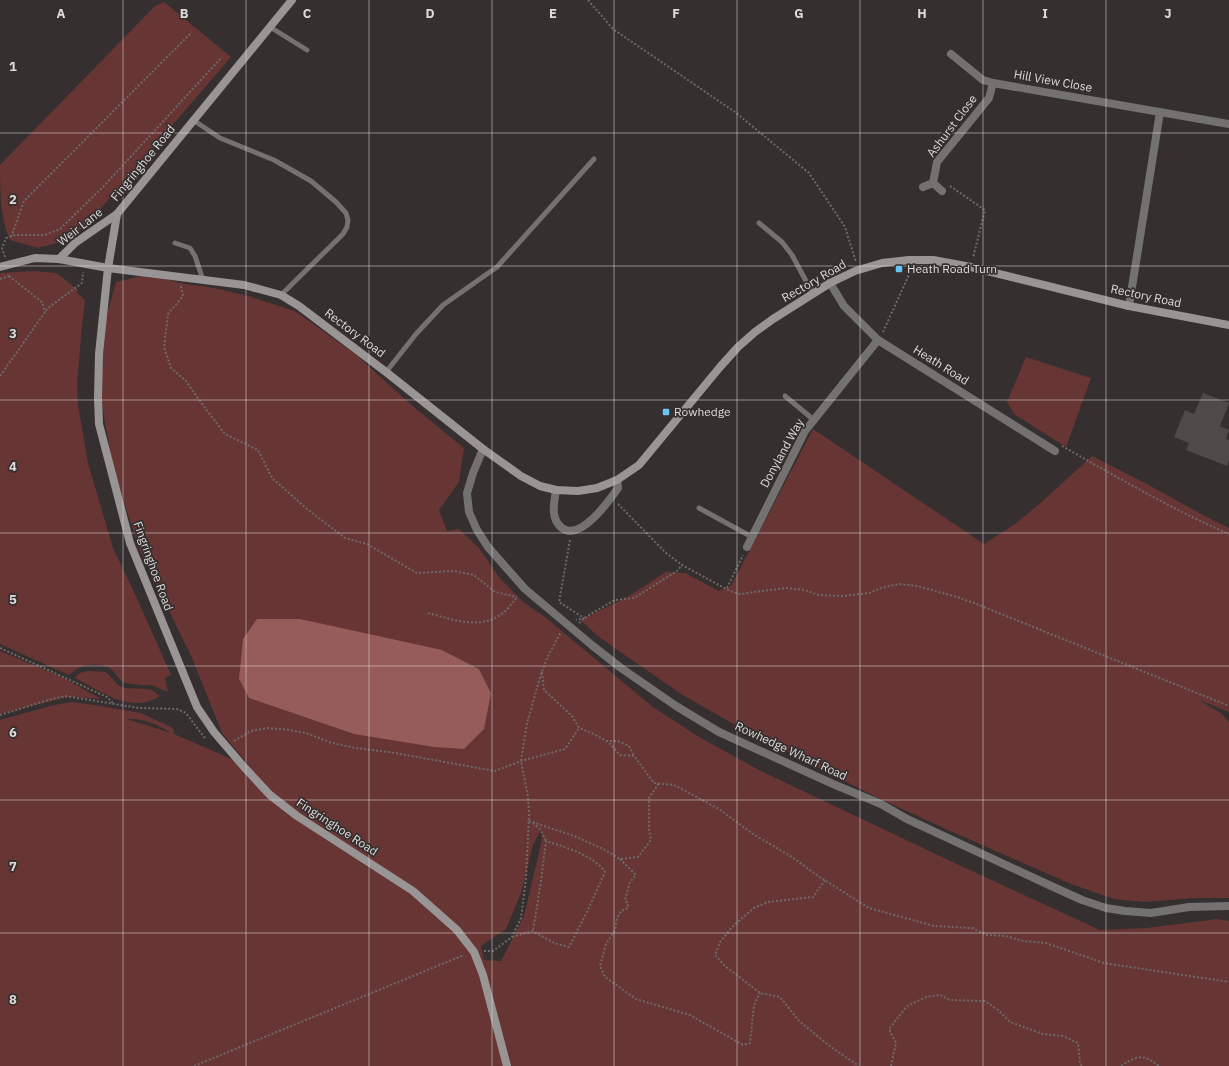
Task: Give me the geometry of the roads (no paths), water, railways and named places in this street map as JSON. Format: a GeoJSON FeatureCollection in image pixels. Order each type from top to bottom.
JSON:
{"type":"FeatureCollection","features":[{"type":"Feature","properties":{"kind":"street","name":"Fingringhoe Road"},"geometry":{"type":"LineString","coordinates":[[292,0],[117,214],[108,268],[99,354],[99,424],[130,543],[197,707],[224,744],[270,795],[297,816],[414,891],[457,930],[474,952],[484,975],[506,1066]]}},
{"type":"Feature","properties":{"kind":"street","name":"Hill View Close"},"geometry":{"type":"LineString","coordinates":[[951,54],[983,80],[993,83],[1229,124]]}},
{"type":"Feature","properties":{"kind":"street","name":"Ashurst Close"},"geometry":{"type":"LineString","coordinates":[[933,183],[937,162],[989,98],[993,83]]}},
{"type":"Feature","properties":{"kind":"street"},"geometry":{"type":"LineString","coordinates":[[1129,306],[1160,112]]}},
{"type":"Feature","properties":{"kind":"street"},"geometry":{"type":"LineString","coordinates":[[923,187],[933,183],[942,191]]}},
{"type":"Feature","properties":{"kind":"street","name":"Weir Lane"},"geometry":{"type":"LineString","coordinates":[[59,259],[75,243],[117,214]]}},
{"type":"Feature","properties":{"kind":"street","name":"Weir Lane"},"geometry":{"type":"LineString","coordinates":[[4,266],[35,258],[59,259],[108,268]]}},
{"type":"Feature","properties":{"kind":"street","name":"Rectory Road"},"geometry":{"type":"LineString","coordinates":[[108,268],[244,285],[281,295],[299,306],[386,372],[483,449],[521,476],[540,486],[556,490],[578,491],[597,488],[617,480],[639,465],[699,391],[738,347],[773,318],[830,283],[859,270],[882,263],[933,260],[971,266],[1129,306],[1229,325]]}},
{"type":"Feature","properties":{"kind":"street","name":"Heath Road"},"geometry":{"type":"LineString","coordinates":[[830,283],[844,306],[879,340],[1055,451]]}},
{"type":"Feature","properties":{"kind":"street","name":"Donyland Way"},"geometry":{"type":"LineString","coordinates":[[747,547],[805,431],[879,340]]}},
{"type":"Feature","properties":{"kind":"street","name":"Rowhedge Wharf Road"},"geometry":{"type":"LineString","coordinates":[[483,449],[467,493],[469,512],[477,530],[488,547],[525,589],[572,629],[616,664],[676,706],[719,732],[833,784],[881,804],[914,822],[1082,900],[1115,910],[1151,913],[1189,907],[1229,906]]}},
{"type":"Feature","properties":{"kind":"street"},"geometry":{"type":"LineString","coordinates":[[556,490],[554,517],[559,526],[565,530],[572,531],[579,529],[592,519],[612,498],[618,488],[617,480]]}},
{"type":"Feature","properties":{"kind":"lane"},"geometry":{"type":"LineString","coordinates":[[270,27],[307,50]]}},
{"type":"Feature","properties":{"kind":"lane"},"geometry":{"type":"LineString","coordinates":[[193,120],[220,138],[274,160],[311,181],[336,202],[346,213],[348,220],[347,227],[343,234],[281,295]]}},
{"type":"Feature","properties":{"kind":"lane"},"geometry":{"type":"LineString","coordinates":[[386,372],[416,334],[444,305],[496,267],[594,159]]}},
{"type":"Feature","properties":{"kind":"lane"},"geometry":{"type":"LineString","coordinates":[[759,223],[782,242],[792,255],[813,294]]}},
{"type":"Feature","properties":{"kind":"lane"},"geometry":{"type":"LineString","coordinates":[[175,243],[190,248],[195,256],[203,280]]}},
{"type":"Feature","properties":{"kind":"lane"},"geometry":{"type":"LineString","coordinates":[[785,396],[814,420]]}},
{"type":"Feature","properties":{"kind":"lane"},"geometry":{"type":"LineString","coordinates":[[699,508],[752,536]]}},
{"type":"Feature","properties":{"kind":"place","name":"Heath Road Turn"},"geometry":{"type":"Point","coordinates":[899,269]}},
{"type":"Feature","properties":{"kind":"place","name":"Rowhedge"},"geometry":{"type":"Point","coordinates":[666,412]}}]}
